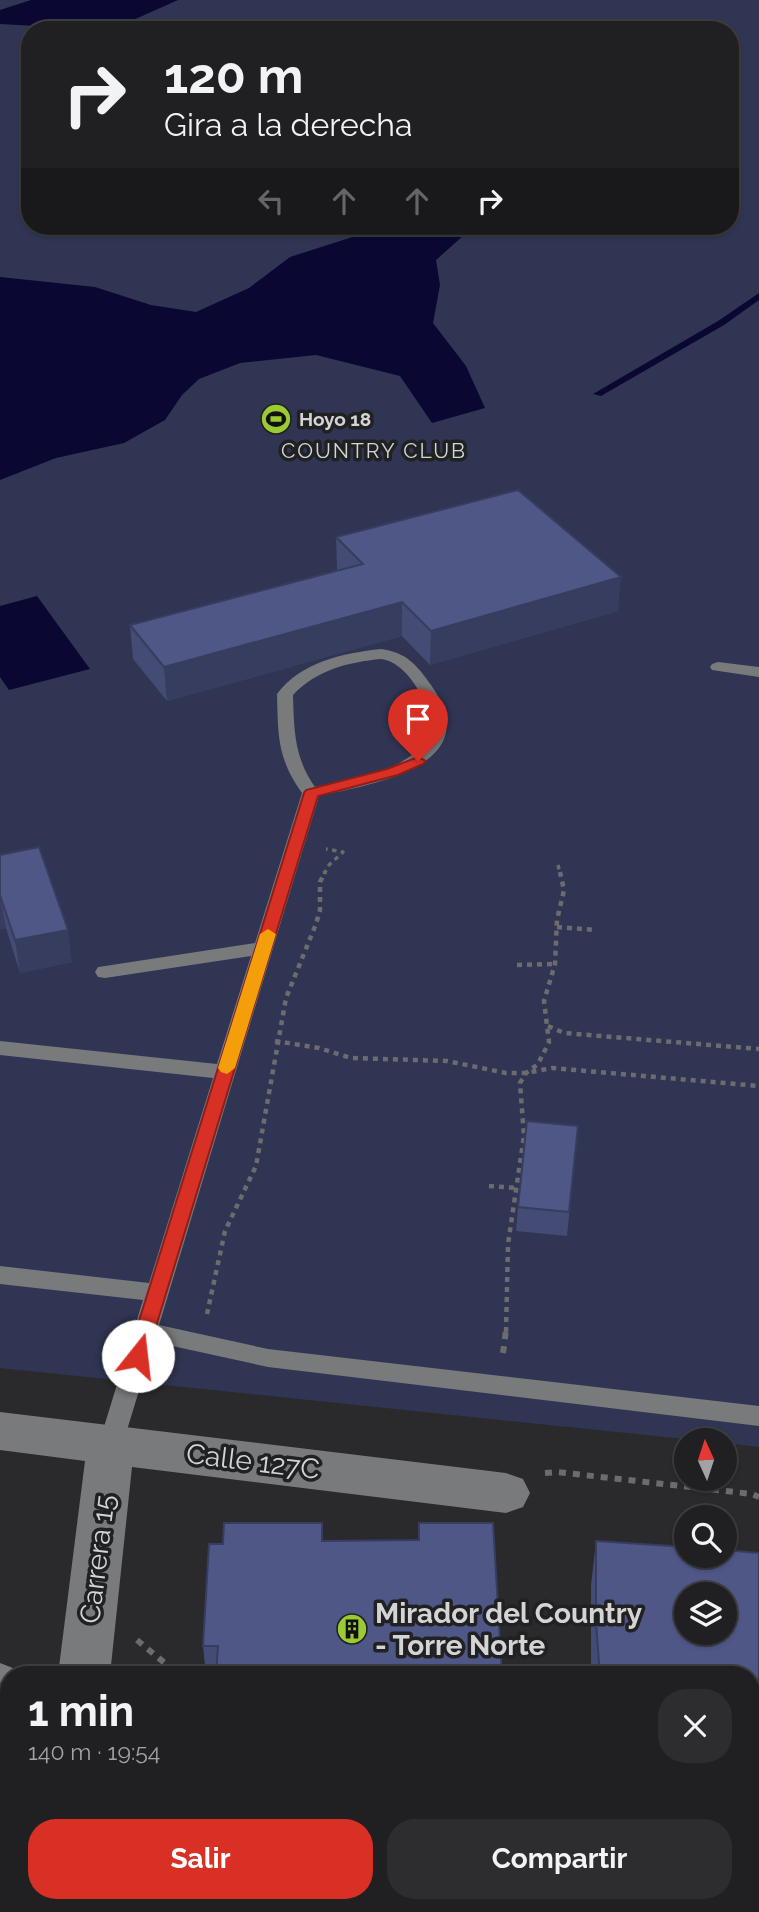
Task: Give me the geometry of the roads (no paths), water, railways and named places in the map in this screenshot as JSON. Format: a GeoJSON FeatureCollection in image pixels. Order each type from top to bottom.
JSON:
{"type":"FeatureCollection","features":[{"type":"Feature","properties":{"kind":"street","name":"Calle 127C"},"geometry":{"type":"LineString","coordinates":[[0,1431],[506,1493]]}},
{"type":"Feature","properties":{"kind":"street","name":"Carrera 15"},"geometry":{"type":"LineString","coordinates":[[85,1666],[111,1443]]}},
{"type":"Feature","properties":{"kind":"lane"},"geometry":{"type":"LineString","coordinates":[[381,654],[398,657],[427,691],[437,720],[437,734],[431,748],[418,761],[393,772],[311,793],[287,756],[285,694],[305,675],[352,659],[381,654]]}},
{"type":"Feature","properties":{"kind":"lane"},"geometry":{"type":"LineString","coordinates":[[718,667],[759,672]]}},
{"type":"Feature","properties":{"kind":"lane"},"geometry":{"type":"LineString","coordinates":[[111,1443],[311,793]]}},
{"type":"Feature","properties":{"kind":"lane"},"geometry":{"type":"LineString","coordinates":[[105,972],[264,948]]}},
{"type":"Feature","properties":{"kind":"lane"},"geometry":{"type":"LineString","coordinates":[[0,1048],[225,1072]]}},
{"type":"Feature","properties":{"kind":"lane"},"geometry":{"type":"LineString","coordinates":[[0,1275],[158,1293]]}},
{"type":"Feature","properties":{"kind":"lane"},"geometry":{"type":"LineString","coordinates":[[145,1330],[201,1345],[268,1358],[759,1416]]}},
{"type":"Feature","properties":{"kind":"waterway"},"geometry":{"type":"LineString","coordinates":[[598,394],[721,323],[759,296]]}},
{"type":"Feature","properties":{"kind":"place","name":"Hoyo 18"},"geometry":{"type":"Point","coordinates":[276,419]}},
{"type":"Feature","properties":{"kind":"place","name":"Mirador del Country - Torre Norte"},"geometry":{"type":"Point","coordinates":[352,1629]}},
{"type":"Feature","properties":{"kind":"district","name":"COUNTRY CLUB"},"geometry":{"type":"Point","coordinates":[374,451]}}]}
